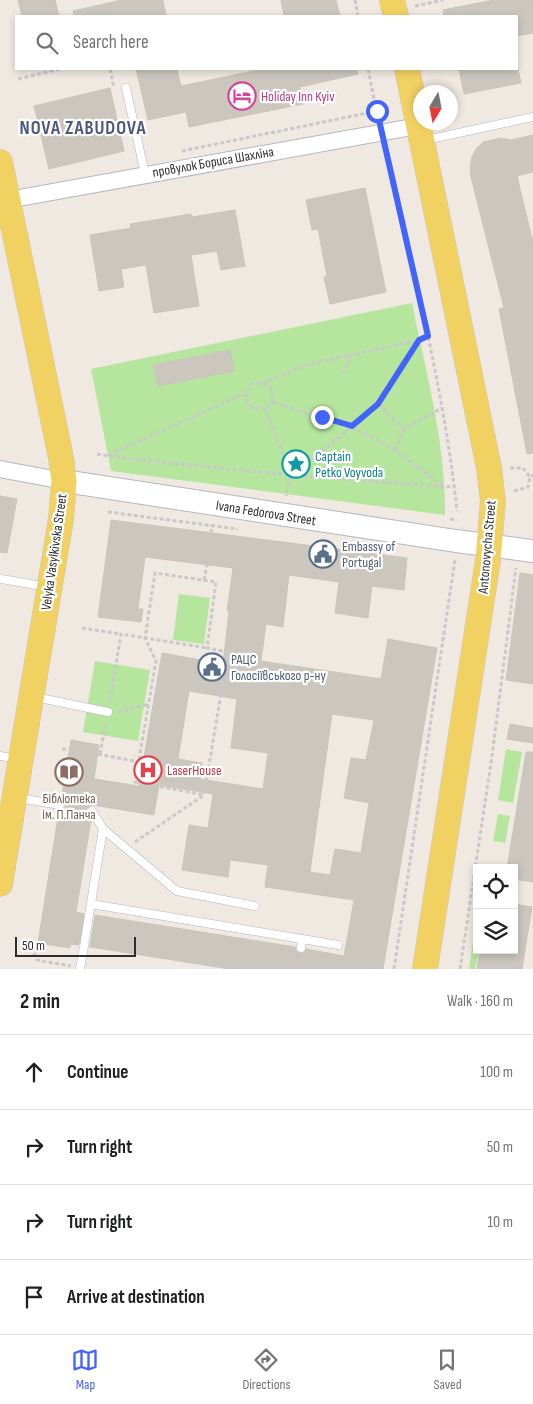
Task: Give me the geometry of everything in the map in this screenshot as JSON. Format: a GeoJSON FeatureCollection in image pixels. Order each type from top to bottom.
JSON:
{"type":"FeatureCollection","features":[{"type":"Feature","properties":{"kind":"main road","name":"Antonovycha Street"},"geometry":{"type":"LineString","coordinates":[[406,70],[489,468],[493,501],[490,546],[425,969]]}},
{"type":"Feature","properties":{"kind":"main road","name":"Velyka Vasylkivska Street"},"geometry":{"type":"LineString","coordinates":[[0,162],[64,481],[61,519],[31,696],[10,758],[14,798],[0,884]]}},
{"type":"Feature","properties":{"kind":"main road","name":"Ivana Fedorova Street"},"geometry":{"type":"LineString","coordinates":[[64,481],[132,493],[490,546],[525,557]]}},
{"type":"Feature","properties":{"kind":"street","name":"провулок Бориса Шахліна"},"geometry":{"type":"LineString","coordinates":[[8,200],[381,132],[420,133]]}},
{"type":"Feature","properties":{"kind":"street","name":"Ivana Fedorova Street"},"geometry":{"type":"LineString","coordinates":[[0,469],[64,481]]}},
{"type":"Feature","properties":{"kind":"lane"},"geometry":{"type":"LineString","coordinates":[[126,88],[145,174]]}},
{"type":"Feature","properties":{"kind":"lane"},"geometry":{"type":"LineString","coordinates":[[420,133],[533,117]]}},
{"type":"Feature","properties":{"kind":"lane"},"geometry":{"type":"LineString","coordinates":[[2,579],[49,587]]}},
{"type":"Feature","properties":{"kind":"lane"},"geometry":{"type":"LineString","coordinates":[[31,696],[108,712]]}},
{"type":"Feature","properties":{"kind":"lane"},"geometry":{"type":"LineString","coordinates":[[14,798],[60,806]]}},
{"type":"Feature","properties":{"kind":"lane"},"geometry":{"type":"LineString","coordinates":[[92,811],[103,829],[177,891],[254,906]]}},
{"type":"Feature","properties":{"kind":"lane"},"geometry":{"type":"LineString","coordinates":[[80,968],[103,829]]}},
{"type":"Feature","properties":{"kind":"lane"},"geometry":{"type":"LineString","coordinates":[[91,904],[338,945]]}},
{"type":"Feature","properties":{"kind":"lane"},"geometry":{"type":"LineString","coordinates":[[301,948],[302,939]]}},
{"type":"Feature","properties":{"kind":"path"},"geometry":{"type":"LineString","coordinates":[[355,0],[358,15]]}},
{"type":"Feature","properties":{"kind":"path"},"geometry":{"type":"LineString","coordinates":[[401,7],[443,0]]}},
{"type":"Feature","properties":{"kind":"path"},"geometry":{"type":"LineString","coordinates":[[18,79],[56,70]]}},
{"type":"Feature","properties":{"kind":"path"},"geometry":{"type":"LineString","coordinates":[[110,70],[113,83]]}},
{"type":"Feature","properties":{"kind":"path"},"geometry":{"type":"LineString","coordinates":[[368,70],[428,336],[455,486],[457,511]]}},
{"type":"Feature","properties":{"kind":"path"},"geometry":{"type":"LineString","coordinates":[[179,151],[377,111]]}},
{"type":"Feature","properties":{"kind":"path"},"geometry":{"type":"LineString","coordinates":[[107,456],[246,393],[251,385],[260,382],[264,383],[306,365],[419,340],[428,336]]}},
{"type":"Feature","properties":{"kind":"path"},"geometry":{"type":"LineString","coordinates":[[291,476],[378,404],[419,340]]}},
{"type":"Feature","properties":{"kind":"path"},"geometry":{"type":"LineString","coordinates":[[343,373],[352,354]]}},
{"type":"Feature","properties":{"kind":"path"},"geometry":{"type":"LineString","coordinates":[[246,393],[249,405],[257,410],[265,409],[274,398],[272,389],[264,383]]}},
{"type":"Feature","properties":{"kind":"path"},"geometry":{"type":"LineString","coordinates":[[272,402],[352,426],[394,450],[446,487]]}},
{"type":"Feature","properties":{"kind":"path"},"geometry":{"type":"LineString","coordinates":[[378,404],[404,428]]}},
{"type":"Feature","properties":{"kind":"path"},"geometry":{"type":"LineString","coordinates":[[394,450],[404,428],[442,408]]}},
{"type":"Feature","properties":{"kind":"path"},"geometry":{"type":"LineString","coordinates":[[265,409],[291,476],[286,500]]}},
{"type":"Feature","properties":{"kind":"path"},"geometry":{"type":"LineString","coordinates":[[322,417],[325,412]]}},
{"type":"Feature","properties":{"kind":"path"},"geometry":{"type":"LineString","coordinates":[[97,454],[291,476],[446,487],[455,486]]}},
{"type":"Feature","properties":{"kind":"path"},"geometry":{"type":"LineString","coordinates":[[510,468],[523,468],[531,476],[528,487],[514,491]]}},
{"type":"Feature","properties":{"kind":"path"},"geometry":{"type":"LineString","coordinates":[[211,533],[212,526]]}},
{"type":"Feature","properties":{"kind":"path"},"geometry":{"type":"LineString","coordinates":[[394,969],[456,556]]}},
{"type":"Feature","properties":{"kind":"path"},"geometry":{"type":"LineString","coordinates":[[460,969],[492,756],[525,557]]}},
{"type":"Feature","properties":{"kind":"path"},"geometry":{"type":"LineString","coordinates":[[204,580],[206,565]]}},
{"type":"Feature","properties":{"kind":"path"},"geometry":{"type":"LineString","coordinates":[[204,795],[135,782],[156,661],[145,638],[155,573],[216,582],[207,648]]}},
{"type":"Feature","properties":{"kind":"path"},"geometry":{"type":"LineString","coordinates":[[82,628],[228,652],[204,795],[126,848]]}},
{"type":"Feature","properties":{"kind":"path"},"geometry":{"type":"LineString","coordinates":[[121,634],[99,754],[139,762]]}},
{"type":"Feature","properties":{"kind":"path"},"geometry":{"type":"LineString","coordinates":[[62,749],[69,750]]}},
{"type":"Feature","properties":{"kind":"path"},"geometry":{"type":"LineString","coordinates":[[29,941],[37,960],[80,968]]}},
{"type":"Feature","properties":{"kind":"green space"},"geometry":{"type":"Polygon","coordinates":[[[412,303],[439,435],[445,515],[111,471],[91,369],[412,303]]]}},
{"type":"Feature","properties":{"kind":"green space"},"geometry":{"type":"Polygon","coordinates":[[[179,594],[210,598],[204,644],[173,640],[179,594]]]}},
{"type":"Feature","properties":{"kind":"green space"},"geometry":{"type":"Polygon","coordinates":[[[95,661],[150,670],[138,741],[83,732],[95,661]]]}},
{"type":"Feature","properties":{"kind":"green space"},"geometry":{"type":"Polygon","coordinates":[[[506,749],[522,752],[513,803],[498,800],[506,749]]]}},
{"type":"Feature","properties":{"kind":"green space"},"geometry":{"type":"Polygon","coordinates":[[[498,814],[510,816],[505,843],[493,841],[498,814]]]}},
{"type":"Feature","properties":{"kind":"green space"},"geometry":{"type":"Polygon","coordinates":[[[473,942],[473,954],[478,954],[475,969],[469,969],[473,942]]]}},
{"type":"Feature","properties":{"kind":"building"},"geometry":{"type":"Polygon","coordinates":[[[18,0],[55,0],[59,15],[22,15],[18,0]]]}},
{"type":"Feature","properties":{"kind":"building"},"geometry":{"type":"Polygon","coordinates":[[[122,0],[163,0],[166,15],[74,15],[73,11],[122,0]]]}},
{"type":"Feature","properties":{"kind":"building"},"geometry":{"type":"Polygon","coordinates":[[[281,0],[336,0],[340,15],[284,15],[281,0]]]}},
{"type":"Feature","properties":{"kind":"building"},"geometry":{"type":"Polygon","coordinates":[[[494,0],[533,0],[533,33],[518,36],[518,15],[444,15],[443,10],[494,0]]]}},
{"type":"Feature","properties":{"kind":"building"},"geometry":{"type":"Polygon","coordinates":[[[518,69],[521,83],[464,94],[459,70],[518,69]]]}},
{"type":"Feature","properties":{"kind":"building","name":"Holiday Inn Kyiv"},"geometry":{"type":"Polygon","coordinates":[[[136,70],[177,70],[181,86],[258,70],[357,70],[358,74],[300,87],[303,104],[189,127],[186,112],[148,120],[136,70]]]}},
{"type":"Feature","properties":{"kind":"building"},"geometry":{"type":"Polygon","coordinates":[[[110,88],[124,151],[49,169],[34,106],[110,88]]]}},
{"type":"Feature","properties":{"kind":"building"},"geometry":{"type":"Polygon","coordinates":[[[533,135],[533,172],[517,176],[533,243],[533,453],[527,454],[499,309],[504,308],[470,168],[476,149],[483,142],[501,138],[511,140],[533,135]]]}},
{"type":"Feature","properties":{"kind":"building"},"geometry":{"type":"Polygon","coordinates":[[[365,188],[386,292],[330,304],[324,277],[327,276],[318,229],[312,230],[306,200],[365,188]]]}},
{"type":"Feature","properties":{"kind":"building"},"geometry":{"type":"Polygon","coordinates":[[[235,210],[245,266],[221,270],[217,251],[191,255],[199,306],[154,313],[146,265],[121,269],[124,287],[99,291],[90,235],[131,228],[130,224],[191,214],[192,217],[235,210]]]}},
{"type":"Feature","properties":{"kind":"building"},"geometry":{"type":"Polygon","coordinates":[[[230,350],[234,371],[158,386],[153,365],[230,350]]]}},
{"type":"Feature","properties":{"kind":"building"},"geometry":{"type":"Polygon","coordinates":[[[0,496],[17,499],[7,553],[0,552],[0,496]]]}},
{"type":"Feature","properties":{"kind":"building"},"geometry":{"type":"Polygon","coordinates":[[[111,520],[407,558],[404,590],[372,586],[368,618],[335,613],[339,582],[289,575],[283,627],[266,624],[261,661],[381,679],[388,639],[437,648],[383,969],[230,969],[90,947],[95,915],[295,947],[296,951],[300,953],[304,953],[306,949],[344,956],[354,900],[265,887],[268,865],[230,860],[228,877],[182,870],[189,825],[208,828],[213,794],[159,785],[154,815],[93,805],[87,808],[86,812],[91,820],[76,912],[84,914],[80,942],[78,945],[71,944],[70,948],[38,943],[59,811],[64,809],[66,805],[61,800],[71,740],[99,745],[94,779],[139,786],[162,653],[223,664],[229,611],[227,611],[233,568],[145,557],[138,609],[143,609],[141,622],[98,617],[111,520]],[[189,691],[178,759],[202,763],[200,779],[263,789],[268,753],[231,748],[237,699],[189,691]],[[332,714],[310,872],[330,875],[335,849],[361,853],[369,803],[344,798],[351,758],[366,760],[374,720],[332,714]]]}},
{"type":"Feature","properties":{"kind":"building"},"geometry":{"type":"Polygon","coordinates":[[[520,573],[533,575],[533,684],[506,680],[520,573]]]}},
{"type":"Feature","properties":{"kind":"building"},"geometry":{"type":"Polygon","coordinates":[[[510,724],[533,728],[533,743],[507,739],[510,724]]]}},
{"type":"Feature","properties":{"kind":"building"},"geometry":{"type":"Polygon","coordinates":[[[526,752],[533,752],[533,882],[518,880],[518,864],[508,864],[526,752]]]}},
{"type":"Feature","properties":{"kind":"building"},"geometry":{"type":"Polygon","coordinates":[[[518,905],[532,907],[522,969],[477,969],[479,954],[518,954],[518,905]]]}},
{"type":"Feature","properties":{"kind":"place","name":"Holiday Inn Kyiv"},"geometry":{"type":"Point","coordinates":[242,96]}},
{"type":"Feature","properties":{"kind":"place","name":"Captain Petko Voyvoda"},"geometry":{"type":"Point","coordinates":[296,464]}},
{"type":"Feature","properties":{"kind":"place","name":"Embassy of Portugal"},"geometry":{"type":"Point","coordinates":[323,554]}},
{"type":"Feature","properties":{"kind":"place","name":"РАЦС Голосіївського р-ну"},"geometry":{"type":"Point","coordinates":[212,667]}},
{"type":"Feature","properties":{"kind":"place","name":"LaserHouse"},"geometry":{"type":"Point","coordinates":[148,770]}},
{"type":"Feature","properties":{"kind":"place","name":"Бібліотека ім. П.Панча"},"geometry":{"type":"Point","coordinates":[69,772]}},
{"type":"Feature","properties":{"kind":"district","name":"NOVA ZABUDOVA"},"geometry":{"type":"Point","coordinates":[83,128]}},
{"type":"Feature","properties":{"kind":"route"},"geometry":{"type":"LineString","coordinates":[[322,417],[352,426],[378,404],[419,340],[428,336],[377,111]]}}]}
